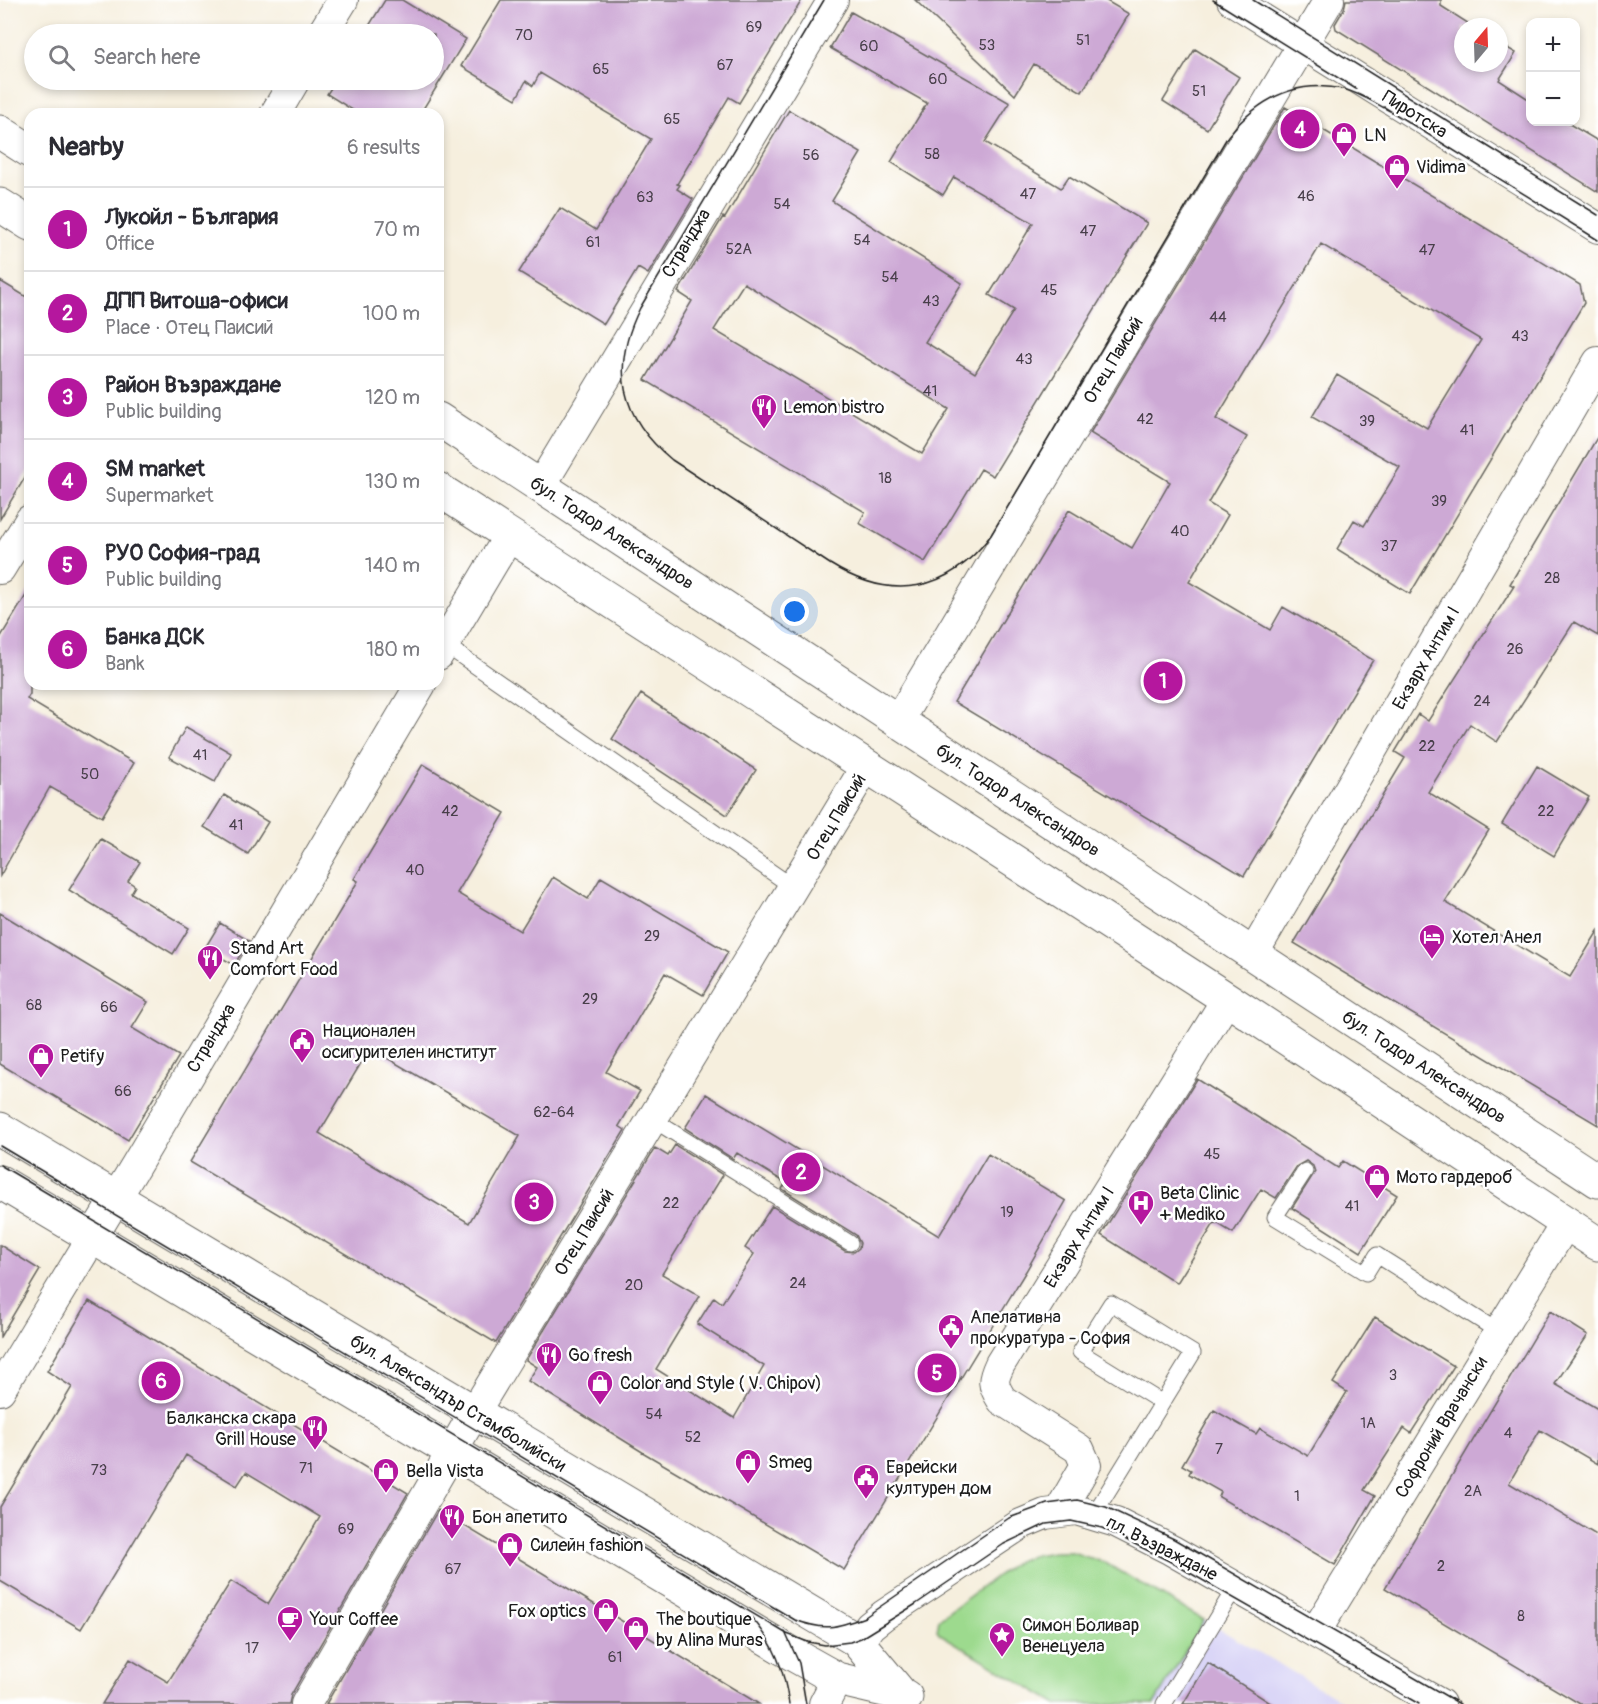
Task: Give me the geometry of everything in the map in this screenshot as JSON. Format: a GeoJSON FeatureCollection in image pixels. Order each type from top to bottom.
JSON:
{"type":"FeatureCollection","features":[{"type":"Feature","properties":{"kind":"main road"},"geometry":{"type":"LineString","coordinates":[[0,132],[24,148]]}},
{"type":"Feature","properties":{"kind":"main road"},"geometry":{"type":"LineString","coordinates":[[0,205],[24,220]]}},
{"type":"Feature","properties":{"kind":"main road","name":"бул. Тодор Александров"},"geometry":{"type":"LineString","coordinates":[[444,423],[1253,954],[1596,1176]]}},
{"type":"Feature","properties":{"kind":"main road"},"geometry":{"type":"LineString","coordinates":[[444,493],[1227,999],[1598,1244]]}},
{"type":"Feature","properties":{"kind":"main road","name":"бул. Александър Стамболийски"},"geometry":{"type":"LineString","coordinates":[[0,1129],[856,1640],[909,1699]]}},
{"type":"Feature","properties":{"kind":"main road","name":"бул. Александър Стамболийски"},"geometry":{"type":"LineString","coordinates":[[0,1182],[452,1451],[830,1692],[909,1699]]}},
{"type":"Feature","properties":{"kind":"street"},"geometry":{"type":"LineString","coordinates":[[328,24],[343,0]]}},
{"type":"Feature","properties":{"kind":"street","name":"Странджа"},"geometry":{"type":"LineString","coordinates":[[540,487],[833,0]]}},
{"type":"Feature","properties":{"kind":"street","name":"Пиротска"},"geometry":{"type":"LineString","coordinates":[[1232,0],[1598,228]]}},
{"type":"Feature","properties":{"kind":"street","name":"Отец Паисий"},"geometry":{"type":"LineString","coordinates":[[898,721],[1329,0]]}},
{"type":"Feature","properties":{"kind":"street"},"geometry":{"type":"LineString","coordinates":[[279,108],[289,90]]}},
{"type":"Feature","properties":{"kind":"street","name":"Екзарх Антим I"},"geometry":{"type":"LineString","coordinates":[[1253,954],[1598,362]]}},
{"type":"Feature","properties":{"kind":"street"},"geometry":{"type":"LineString","coordinates":[[0,570],[24,530]]}},
{"type":"Feature","properties":{"kind":"street"},"geometry":{"type":"LineString","coordinates":[[444,644],[509,536]]}},
{"type":"Feature","properties":{"kind":"street","name":"Странджа"},"geometry":{"type":"LineString","coordinates":[[0,1390],[417,690]]}},
{"type":"Feature","properties":{"kind":"street","name":"Отец Паисий"},"geometry":{"type":"LineString","coordinates":[[306,1704],[474,1413],[867,765]]}},
{"type":"Feature","properties":{"kind":"street","name":"Екзарх Антим I"},"geometry":{"type":"LineString","coordinates":[[1059,1512],[1086,1465],[1079,1449],[1002,1400],[995,1388],[993,1378],[1227,999]]}},
{"type":"Feature","properties":{"kind":"street","name":"Софроний Врачански"},"geometry":{"type":"LineString","coordinates":[[1316,1631],[1566,1223]]}},
{"type":"Feature","properties":{"kind":"street","name":"пл. Възраждане"},"geometry":{"type":"LineString","coordinates":[[858,1643],[870,1626],[884,1614],[999,1537],[1045,1514],[1076,1510],[1094,1514],[1131,1530],[1316,1631],[1440,1704]]}},
{"type":"Feature","properties":{"kind":"lane"},"geometry":{"type":"LineString","coordinates":[[444,651],[793,887]]}},
{"type":"Feature","properties":{"kind":"lane"},"geometry":{"type":"LineString","coordinates":[[652,1119],[850,1243]]}},
{"type":"Feature","properties":{"kind":"lane"},"geometry":{"type":"LineString","coordinates":[[1305,1171],[1275,1217],[1366,1273],[1377,1255],[1499,1332]]}},
{"type":"Feature","properties":{"kind":"lane"},"geometry":{"type":"LineString","coordinates":[[1094,1514],[1193,1353],[1111,1303],[1080,1352],[1161,1402]]}},
{"type":"Feature","properties":{"kind":"lane"},"geometry":{"type":"LineString","coordinates":[[1164,1704],[1236,1586]]}},
{"type":"Feature","properties":{"kind":"shaded area"},"geometry":{"type":"Polygon","coordinates":[[[1204,1620],[1347,1704],[1154,1704],[1204,1620]]]}},
{"type":"Feature","properties":{"kind":"green space"},"geometry":{"type":"Polygon","coordinates":[[[1054,1552],[1072,1552],[1105,1563],[1204,1620],[1154,1704],[1057,1704],[940,1634],[937,1630],[939,1619],[1017,1561],[1054,1552]]]}},
{"type":"Feature","properties":{"kind":"building"},"geometry":{"type":"Polygon","coordinates":[[[385,0],[402,0],[441,24],[370,24],[385,0]]]}},
{"type":"Feature","properties":{"kind":"building"},"geometry":{"type":"Polygon","coordinates":[[[501,0],[802,0],[739,103],[729,97],[677,184],[680,185],[677,189],[693,199],[648,274],[638,268],[604,324],[519,272],[560,208],[596,230],[651,139],[540,73],[533,86],[526,81],[516,99],[461,66],[501,0]]]}},
{"type":"Feature","properties":{"kind":"building"},"geometry":{"type":"Polygon","coordinates":[[[915,0],[1105,0],[1129,14],[1082,92],[1034,64],[1015,95],[915,0]]]}},
{"type":"Feature","properties":{"kind":"building"},"geometry":{"type":"Polygon","coordinates":[[[1346,0],[1441,0],[1441,6],[1460,18],[1454,18],[1454,72],[1504,72],[1499,80],[1526,97],[1526,126],[1573,126],[1598,141],[1598,192],[1336,29],[1335,24],[1344,9],[1346,0]]]}},
{"type":"Feature","properties":{"kind":"building"},"geometry":{"type":"Polygon","coordinates":[[[851,12],[1010,103],[985,142],[1061,188],[1069,176],[1147,223],[993,476],[981,469],[925,562],[859,523],[865,512],[645,380],[692,301],[678,292],[789,110],[861,153],[832,201],[962,283],[925,342],[975,373],[1014,310],[989,295],[1033,223],[954,177],[943,195],[891,162],[927,103],[830,48],[851,12]],[[744,283],[714,330],[922,454],[949,409],[744,283]]]}},
{"type":"Feature","properties":{"kind":"building"},"geometry":{"type":"Polygon","coordinates":[[[444,26],[466,39],[444,75],[444,26]]]}},
{"type":"Feature","properties":{"kind":"building"},"geometry":{"type":"Polygon","coordinates":[[[1508,48],[1516,53],[1508,66],[1508,48]]]}},
{"type":"Feature","properties":{"kind":"building"},"geometry":{"type":"Polygon","coordinates":[[[1195,49],[1239,77],[1207,129],[1163,101],[1195,49]]]}},
{"type":"Feature","properties":{"kind":"building"},"geometry":{"type":"Polygon","coordinates":[[[330,90],[435,90],[424,108],[349,108],[327,94],[330,90]]]}},
{"type":"Feature","properties":{"kind":"building"},"geometry":{"type":"Polygon","coordinates":[[[1285,107],[1580,285],[1584,303],[1410,594],[1337,549],[1354,520],[1364,526],[1400,467],[1312,417],[1337,375],[1427,428],[1481,340],[1321,244],[1216,419],[1247,437],[1208,503],[1228,515],[1189,582],[1270,630],[1283,607],[1373,660],[1244,876],[954,702],[1069,510],[1132,548],[1170,482],[1090,433],[1285,107]]]}},
{"type":"Feature","properties":{"kind":"building"},"geometry":{"type":"Polygon","coordinates":[[[0,281],[24,295],[24,479],[0,519],[0,281]]]}},
{"type":"Feature","properties":{"kind":"building","name":"Хотел Анел"},"geometry":{"type":"Polygon","coordinates":[[[1598,436],[1598,636],[1574,622],[1497,742],[1470,724],[1428,792],[1489,830],[1445,902],[1570,977],[1598,931],[1598,1125],[1294,943],[1405,758],[1395,752],[1418,714],[1428,721],[1514,586],[1510,584],[1598,436]]]}},
{"type":"Feature","properties":{"kind":"building"},"geometry":{"type":"Polygon","coordinates":[[[24,599],[24,690],[30,690],[27,699],[134,763],[102,817],[50,787],[0,876],[0,638],[24,599]]]}},
{"type":"Feature","properties":{"kind":"building"},"geometry":{"type":"Polygon","coordinates":[[[641,694],[756,770],[727,815],[612,739],[641,694]]]}},
{"type":"Feature","properties":{"kind":"building"},"geometry":{"type":"Polygon","coordinates":[[[186,727],[231,753],[215,782],[169,757],[186,727]]]}},
{"type":"Feature","properties":{"kind":"building"},"geometry":{"type":"Polygon","coordinates":[[[423,764],[505,813],[457,893],[520,931],[553,877],[588,899],[601,877],[728,952],[703,995],[665,973],[606,1072],[640,1091],[619,1126],[625,1130],[496,1343],[190,1162],[358,881],[354,879],[423,764]],[[370,1048],[319,1133],[469,1223],[520,1136],[370,1048]]]}},
{"type":"Feature","properties":{"kind":"building"},"geometry":{"type":"Polygon","coordinates":[[[1537,766],[1589,797],[1554,856],[1502,824],[1537,766]]]}},
{"type":"Feature","properties":{"kind":"building"},"geometry":{"type":"Polygon","coordinates":[[[224,795],[268,822],[248,854],[204,827],[224,795]]]}},
{"type":"Feature","properties":{"kind":"building"},"geometry":{"type":"Polygon","coordinates":[[[101,839],[140,862],[128,881],[135,886],[131,893],[189,928],[173,954],[69,890],[101,839]]]}},
{"type":"Feature","properties":{"kind":"building"},"geometry":{"type":"Polygon","coordinates":[[[0,913],[148,1002],[132,1028],[179,1056],[128,1140],[0,1064],[0,913]]]}},
{"type":"Feature","properties":{"kind":"building"},"geometry":{"type":"Polygon","coordinates":[[[220,923],[249,941],[234,965],[205,948],[220,923]]]}},
{"type":"Feature","properties":{"kind":"building"},"geometry":{"type":"Polygon","coordinates":[[[1197,1079],[1338,1168],[1343,1161],[1397,1195],[1361,1252],[1292,1208],[1315,1172],[1313,1166],[1306,1161],[1297,1166],[1276,1198],[1261,1189],[1233,1233],[1215,1222],[1177,1283],[1101,1235],[1197,1079]]]}},
{"type":"Feature","properties":{"kind":"building"},"geometry":{"type":"Polygon","coordinates":[[[706,1094],[939,1236],[988,1154],[1066,1201],[1026,1271],[844,1570],[644,1453],[528,1381],[537,1367],[526,1360],[655,1148],[668,1156],[675,1145],[723,1175],[662,1274],[700,1296],[656,1369],[734,1418],[764,1366],[697,1324],[714,1297],[722,1303],[754,1254],[745,1248],[772,1206],[845,1251],[854,1252],[859,1248],[860,1243],[856,1235],[782,1189],[786,1183],[737,1153],[733,1159],[685,1128],[706,1094]]]}},
{"type":"Feature","properties":{"kind":"building"},"geometry":{"type":"Polygon","coordinates":[[[0,1245],[40,1270],[0,1337],[0,1245]]]}},
{"type":"Feature","properties":{"kind":"building"},"geometry":{"type":"Polygon","coordinates":[[[89,1301],[408,1493],[291,1695],[289,1704],[102,1704],[130,1659],[168,1682],[231,1581],[268,1604],[320,1517],[246,1472],[237,1486],[186,1455],[81,1629],[0,1581],[0,1507],[72,1387],[47,1371],[89,1301]]]}},
{"type":"Feature","properties":{"kind":"building"},"geometry":{"type":"Polygon","coordinates":[[[1550,1311],[1588,1335],[1555,1384],[1598,1409],[1598,1464],[1540,1430],[1509,1483],[1598,1536],[1598,1704],[1580,1704],[1385,1588],[1550,1311]]]}},
{"type":"Feature","properties":{"kind":"building"},"geometry":{"type":"Polygon","coordinates":[[[1375,1317],[1454,1366],[1411,1433],[1404,1428],[1364,1490],[1375,1496],[1335,1565],[1219,1497],[1221,1492],[1189,1474],[1191,1470],[1182,1465],[1214,1410],[1256,1434],[1260,1428],[1308,1456],[1347,1392],[1333,1383],[1375,1317]]]}},
{"type":"Feature","properties":{"kind":"building"},"geometry":{"type":"Polygon","coordinates":[[[438,1510],[503,1549],[759,1704],[326,1704],[438,1510]]]}},
{"type":"Feature","properties":{"kind":"building"},"geometry":{"type":"Polygon","coordinates":[[[1208,1663],[1272,1704],[1183,1704],[1208,1663]]]}},
{"type":"Feature","properties":{"kind":"tram line"},"geometry":{"type":"LineString","coordinates":[[824,0],[640,308],[625,351],[623,371],[625,390],[631,409],[654,444],[672,460],[830,564],[875,584],[896,587],[917,586],[937,580],[956,569],[991,535],[1228,136],[1239,123],[1251,112],[1278,95],[1309,87],[1343,89],[1367,98],[1390,111]]}},
{"type":"Feature","properties":{"kind":"tram line"},"geometry":{"type":"LineString","coordinates":[[1213,0],[1356,89]]}},
{"type":"Feature","properties":{"kind":"tram line"},"geometry":{"type":"LineString","coordinates":[[1253,0],[1598,215]]}},
{"type":"Feature","properties":{"kind":"tram line"},"geometry":{"type":"LineString","coordinates":[[1384,107],[1598,240]]}},
{"type":"Feature","properties":{"kind":"tram line"},"geometry":{"type":"LineString","coordinates":[[0,1146],[795,1620],[814,1626],[830,1627],[865,1617],[1009,1518],[1047,1504],[1077,1500],[1106,1507],[1174,1539],[1460,1704]]}},
{"type":"Feature","properties":{"kind":"tram line"},"geometry":{"type":"LineString","coordinates":[[0,1165],[787,1634],[808,1642],[825,1645],[850,1642],[861,1638],[1004,1544],[1046,1524],[1071,1521],[1102,1528],[1169,1561],[1419,1704]]}},
{"type":"Feature","properties":{"kind":"tram line"},"geometry":{"type":"LineString","coordinates":[[751,1617],[766,1637],[777,1658],[789,1704]]}},
{"type":"Feature","properties":{"kind":"tram line"},"geometry":{"type":"LineString","coordinates":[[785,1632],[799,1663],[806,1704]]}},
{"type":"Feature","properties":{"kind":"place","name":"SM market"},"geometry":{"type":"Point","coordinates":[1300,129]}},
{"type":"Feature","properties":{"kind":"place","name":"LN"},"geometry":{"type":"Point","coordinates":[1344,158]}},
{"type":"Feature","properties":{"kind":"place","name":"Vidima"},"geometry":{"type":"Point","coordinates":[1397,190]}},
{"type":"Feature","properties":{"kind":"place","name":"Lemon bistro"},"geometry":{"type":"Point","coordinates":[764,430]}},
{"type":"Feature","properties":{"kind":"place","name":"Лукойл - България"},"geometry":{"type":"Point","coordinates":[1163,681]}},
{"type":"Feature","properties":{"kind":"place","name":"Хотел Анел"},"geometry":{"type":"Point","coordinates":[1432,960]}},
{"type":"Feature","properties":{"kind":"place","name":"Stand Art Comfort Food"},"geometry":{"type":"Point","coordinates":[210,981]}},
{"type":"Feature","properties":{"kind":"place","name":"Национален осигурителен институт"},"geometry":{"type":"Point","coordinates":[302,1064]}},
{"type":"Feature","properties":{"kind":"place","name":"Petify"},"geometry":{"type":"Point","coordinates":[41,1079]}},
{"type":"Feature","properties":{"kind":"place","name":"ДПП Витоша-офиси"},"geometry":{"type":"Point","coordinates":[801,1172]}},
{"type":"Feature","properties":{"kind":"place","name":"Мото гардероб"},"geometry":{"type":"Point","coordinates":[1377,1200]}},
{"type":"Feature","properties":{"kind":"place","name":"Район Възраждане"},"geometry":{"type":"Point","coordinates":[534,1202]}},
{"type":"Feature","properties":{"kind":"place","name":"Beta Clinic + Mediko"},"geometry":{"type":"Point","coordinates":[1141,1226]}},
{"type":"Feature","properties":{"kind":"place","name":"Апелативна прокуратура - София"},"geometry":{"type":"Point","coordinates":[951,1350]}},
{"type":"Feature","properties":{"kind":"place","name":"РУО София-град"},"geometry":{"type":"Point","coordinates":[937,1373]}},
{"type":"Feature","properties":{"kind":"place","name":"Go fresh"},"geometry":{"type":"Point","coordinates":[549,1378]}},
{"type":"Feature","properties":{"kind":"place","name":"Банка ДСК"},"geometry":{"type":"Point","coordinates":[161,1381]}},
{"type":"Feature","properties":{"kind":"place","name":"Color and Style ( V. Chipov)"},"geometry":{"type":"Point","coordinates":[600,1406]}},
{"type":"Feature","properties":{"kind":"place","name":"Балканска скара Grill House"},"geometry":{"type":"Point","coordinates":[315,1451]}},
{"type":"Feature","properties":{"kind":"place","name":"Smeg"},"geometry":{"type":"Point","coordinates":[748,1485]}},
{"type":"Feature","properties":{"kind":"place","name":"Bella Vista"},"geometry":{"type":"Point","coordinates":[386,1494]}},
{"type":"Feature","properties":{"kind":"place","name":"Еврейски културен дом"},"geometry":{"type":"Point","coordinates":[866,1500]}},
{"type":"Feature","properties":{"kind":"place","name":"Бон апетито"},"geometry":{"type":"Point","coordinates":[452,1540]}},
{"type":"Feature","properties":{"kind":"place","name":"Силейн fashion"},"geometry":{"type":"Point","coordinates":[510,1568]}},
{"type":"Feature","properties":{"kind":"place","name":"Fox optics"},"geometry":{"type":"Point","coordinates":[606,1634]}},
{"type":"Feature","properties":{"kind":"place","name":"Your Coffee"},"geometry":{"type":"Point","coordinates":[290,1642]}},
{"type":"Feature","properties":{"kind":"place","name":"The boutique by Alina Muras"},"geometry":{"type":"Point","coordinates":[636,1652]}},
{"type":"Feature","properties":{"kind":"place","name":"Симон Боливар Венецуела"},"geometry":{"type":"Point","coordinates":[1002,1658]}}]}
